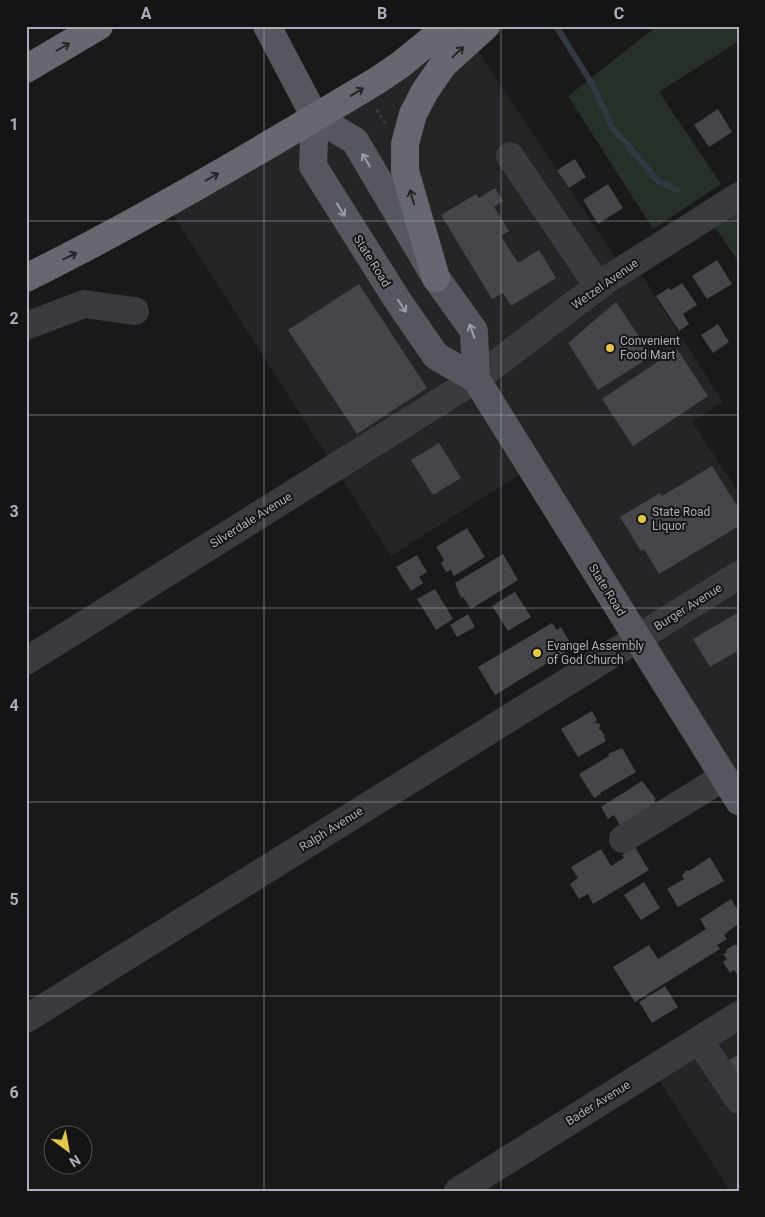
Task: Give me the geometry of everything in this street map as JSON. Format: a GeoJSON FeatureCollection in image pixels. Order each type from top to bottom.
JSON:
{"type":"FeatureCollection","features":[{"type":"Feature","properties":{"kind":"highway"},"geometry":{"type":"LineString","coordinates":[[26,69],[99,26]]}},
{"type":"Feature","properties":{"kind":"highway"},"geometry":{"type":"LineString","coordinates":[[26,278],[87,248],[143,217],[378,80],[400,65],[448,26]]}},
{"type":"Feature","properties":{"kind":"highway"},"geometry":{"type":"LineString","coordinates":[[436,278],[405,171],[405,144],[414,114],[425,91],[443,65],[486,26]]}},
{"type":"Feature","properties":{"kind":"main road"},"geometry":{"type":"LineString","coordinates":[[270,33],[315,117]]}},
{"type":"Feature","properties":{"kind":"main road","name":"State Road"},"geometry":{"type":"LineString","coordinates":[[476,379],[474,331],[436,278],[355,141],[315,117],[312,166],[392,292],[436,356],[476,379],[734,790]]}},
{"type":"Feature","properties":{"kind":"street"},"geometry":{"type":"LineString","coordinates":[[510,156],[598,286]]}},
{"type":"Feature","properties":{"kind":"street","name":"Wetzel Avenue"},"geometry":{"type":"LineString","coordinates":[[476,379],[598,286],[739,196]]}},
{"type":"Feature","properties":{"kind":"street"},"geometry":{"type":"LineString","coordinates":[[26,326],[84,304],[135,311]]}},
{"type":"Feature","properties":{"kind":"street","name":"Silverdale Avenue"},"geometry":{"type":"LineString","coordinates":[[26,661],[476,379]]}},
{"type":"Feature","properties":{"kind":"street","name":"Burger Avenue"},"geometry":{"type":"LineString","coordinates":[[637,638],[739,575]]}},
{"type":"Feature","properties":{"kind":"street","name":"Ralph Avenue"},"geometry":{"type":"LineString","coordinates":[[26,1019],[637,638]]}},
{"type":"Feature","properties":{"kind":"street"},"geometry":{"type":"LineString","coordinates":[[623,839],[676,808],[734,790]]}},
{"type":"Feature","properties":{"kind":"street","name":"Bader Avenue"},"geometry":{"type":"LineString","coordinates":[[458,1191],[739,1015]]}},
{"type":"Feature","properties":{"kind":"street"},"geometry":{"type":"LineString","coordinates":[[699,1040],[739,1100]]}},
{"type":"Feature","properties":{"kind":"shaded area"},"geometry":{"type":"Polygon","coordinates":[[[461,26],[623,269],[634,263],[723,402],[692,422],[739,493],[739,801],[531,467],[391,556],[166,204],[461,26]]]}},
{"type":"Feature","properties":{"kind":"shaded area"},"geometry":{"type":"Polygon","coordinates":[[[657,26],[739,26],[739,41],[659,92],[721,184],[653,229],[568,96],[657,26]]]}},
{"type":"Feature","properties":{"kind":"shaded area"},"geometry":{"type":"Polygon","coordinates":[[[739,212],[739,263],[715,227],[739,212]]]}},
{"type":"Feature","properties":{"kind":"shaded area"},"geometry":{"type":"Polygon","coordinates":[[[739,1015],[739,1191],[730,1191],[652,1069],[739,1015]]]}},
{"type":"Feature","properties":{"kind":"building"},"geometry":{"type":"Polygon","coordinates":[[[718,109],[732,132],[709,147],[694,125],[718,109]]]}},
{"type":"Feature","properties":{"kind":"building"},"geometry":{"type":"Polygon","coordinates":[[[575,159],[586,177],[569,188],[557,170],[575,159]]]}},
{"type":"Feature","properties":{"kind":"building"},"geometry":{"type":"Polygon","coordinates":[[[608,184],[623,208],[598,224],[583,200],[608,184]]]}},
{"type":"Feature","properties":{"kind":"building"},"geometry":{"type":"Polygon","coordinates":[[[495,188],[503,201],[494,207],[509,231],[501,236],[518,263],[539,250],[556,278],[511,306],[503,293],[492,299],[441,215],[476,194],[479,198],[495,188]]]}},
{"type":"Feature","properties":{"kind":"building"},"geometry":{"type":"Polygon","coordinates":[[[717,260],[732,284],[707,299],[692,276],[717,260]]]}},
{"type":"Feature","properties":{"kind":"building"},"geometry":{"type":"Polygon","coordinates":[[[682,283],[697,305],[683,314],[689,324],[679,331],[656,296],[682,283]]]}},
{"type":"Feature","properties":{"kind":"building"},"geometry":{"type":"Polygon","coordinates":[[[359,284],[427,388],[357,434],[288,330],[359,284]]]}},
{"type":"Feature","properties":{"kind":"building","name":"Convenient Food Mart"},"geometry":{"type":"Polygon","coordinates":[[[616,302],[652,356],[598,390],[568,343],[616,302]]]}},
{"type":"Feature","properties":{"kind":"building"},"geometry":{"type":"Polygon","coordinates":[[[718,324],[729,342],[713,353],[701,335],[718,324]]]}},
{"type":"Feature","properties":{"kind":"building"},"geometry":{"type":"Polygon","coordinates":[[[677,349],[708,396],[633,446],[602,399],[677,349]]]}},
{"type":"Feature","properties":{"kind":"building"},"geometry":{"type":"Polygon","coordinates":[[[439,443],[461,478],[433,495],[411,460],[439,443]]]}},
{"type":"Feature","properties":{"kind":"building"},"geometry":{"type":"Polygon","coordinates":[[[712,466],[739,509],[739,526],[659,574],[644,549],[641,551],[620,517],[660,493],[662,496],[712,466]]]}},
{"type":"Feature","properties":{"kind":"building"},"geometry":{"type":"Polygon","coordinates":[[[467,528],[485,557],[454,576],[451,570],[446,572],[441,563],[444,560],[436,547],[467,528]]]}},
{"type":"Feature","properties":{"kind":"building"},"geometry":{"type":"Polygon","coordinates":[[[503,554],[518,580],[471,609],[463,597],[461,598],[455,583],[503,554]]]}},
{"type":"Feature","properties":{"kind":"building"},"geometry":{"type":"Polygon","coordinates":[[[417,555],[427,572],[419,577],[423,583],[411,591],[396,567],[417,555]]]}},
{"type":"Feature","properties":{"kind":"building"},"geometry":{"type":"Polygon","coordinates":[[[435,589],[453,619],[436,630],[417,599],[435,589]]]}},
{"type":"Feature","properties":{"kind":"building"},"geometry":{"type":"Polygon","coordinates":[[[515,592],[531,617],[508,631],[492,606],[515,592]]]}},
{"type":"Feature","properties":{"kind":"building"},"geometry":{"type":"Polygon","coordinates":[[[739,612],[739,650],[710,667],[693,639],[739,612]]]}},
{"type":"Feature","properties":{"kind":"building"},"geometry":{"type":"Polygon","coordinates":[[[468,614],[475,627],[457,637],[450,625],[468,614]]]}},
{"type":"Feature","properties":{"kind":"building"},"geometry":{"type":"Polygon","coordinates":[[[552,623],[557,630],[561,627],[569,641],[565,644],[569,650],[495,695],[478,667],[552,623]]]}},
{"type":"Feature","properties":{"kind":"building"},"geometry":{"type":"Polygon","coordinates":[[[592,711],[597,720],[594,722],[600,724],[599,730],[605,736],[606,741],[578,757],[561,729],[592,711]]]}},
{"type":"Feature","properties":{"kind":"building"},"geometry":{"type":"Polygon","coordinates":[[[622,748],[636,772],[594,798],[579,774],[609,756],[608,754],[622,748]]]}},
{"type":"Feature","properties":{"kind":"building"},"geometry":{"type":"Polygon","coordinates":[[[642,781],[656,799],[654,800],[657,805],[621,827],[614,815],[608,819],[601,807],[642,781]]]}},
{"type":"Feature","properties":{"kind":"building"},"geometry":{"type":"Polygon","coordinates":[[[635,847],[649,870],[593,904],[588,894],[579,899],[570,884],[578,878],[571,867],[601,849],[611,866],[624,858],[622,855],[635,847]]]}},
{"type":"Feature","properties":{"kind":"building"},"geometry":{"type":"Polygon","coordinates":[[[710,857],[724,881],[678,907],[667,889],[684,879],[682,875],[684,872],[689,871],[710,857]]]}},
{"type":"Feature","properties":{"kind":"building"},"geometry":{"type":"Polygon","coordinates":[[[644,882],[660,908],[641,920],[624,895],[644,882]]]}},
{"type":"Feature","properties":{"kind":"building"},"geometry":{"type":"Polygon","coordinates":[[[731,899],[739,912],[739,923],[724,935],[727,939],[717,945],[720,949],[635,1002],[613,967],[649,945],[658,959],[706,929],[700,919],[731,899]]]}},
{"type":"Feature","properties":{"kind":"building"},"geometry":{"type":"Polygon","coordinates":[[[735,944],[736,946],[739,944],[739,977],[734,970],[730,973],[723,962],[727,959],[723,954],[735,944]]]}},
{"type":"Feature","properties":{"kind":"building"},"geometry":{"type":"Polygon","coordinates":[[[665,986],[678,1007],[652,1023],[639,1002],[665,986]]]}},
{"type":"Feature","properties":{"kind":"building"},"geometry":{"type":"Polygon","coordinates":[[[739,1054],[739,1083],[726,1062],[739,1054]]]}},
{"type":"Feature","properties":{"kind":"waterway"},"geometry":{"type":"LineString","coordinates":[[556,26],[592,84],[612,127],[658,181],[677,190]]}},
{"type":"Feature","properties":{"kind":"place","name":"Convenient Food Mart"},"geometry":{"type":"Point","coordinates":[610,348]}},
{"type":"Feature","properties":{"kind":"place","name":"State Road Liquor"},"geometry":{"type":"Point","coordinates":[642,519]}},
{"type":"Feature","properties":{"kind":"place","name":"Evangel Assembly of God Church"},"geometry":{"type":"Point","coordinates":[537,653]}}]}
